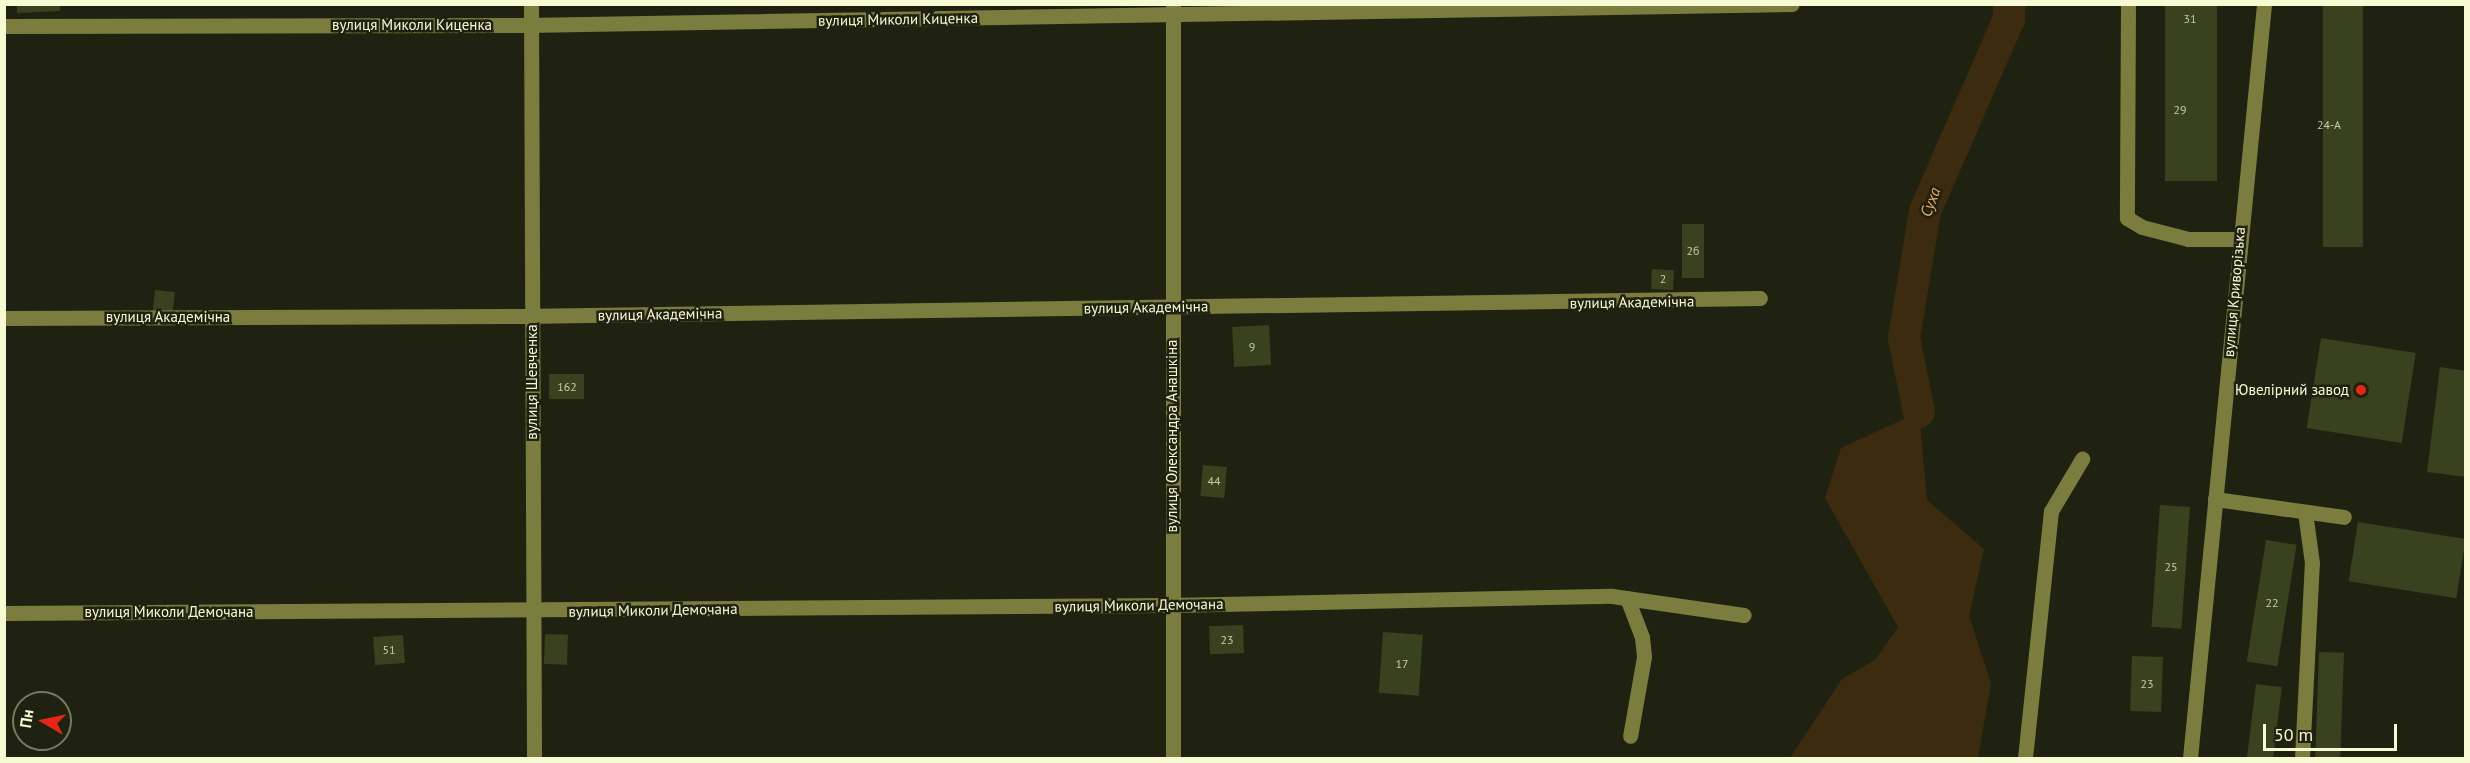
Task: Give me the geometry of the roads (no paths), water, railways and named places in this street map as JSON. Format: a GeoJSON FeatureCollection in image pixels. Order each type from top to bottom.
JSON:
{"type":"FeatureCollection","features":[{"type":"Feature","properties":{"kind":"street","name":"вулиця Шевченка"},"geometry":{"type":"LineString","coordinates":[[531,4],[534,759]]}},
{"type":"Feature","properties":{"kind":"street","name":"вулиця Миколи Киценка"},"geometry":{"type":"LineString","coordinates":[[4,26],[531,24],[1173,10],[1792,4]]}},
{"type":"Feature","properties":{"kind":"street"},"geometry":{"type":"LineString","coordinates":[[2128,4],[2127,218],[2142,227],[2188,239],[2238,239]]}},
{"type":"Feature","properties":{"kind":"street","name":"вулиця Криворізька"},"geometry":{"type":"LineString","coordinates":[[2190,759],[2238,239],[2264,4]]}},
{"type":"Feature","properties":{"kind":"street","name":"вулиця Олександра Анашкіна"},"geometry":{"type":"LineString","coordinates":[[1173,10],[1171,605],[1173,759]]}},
{"type":"Feature","properties":{"kind":"street","name":"вулиця Академічна"},"geometry":{"type":"LineString","coordinates":[[4,318],[532,316],[1760,298]]}},
{"type":"Feature","properties":{"kind":"street"},"geometry":{"type":"LineString","coordinates":[[2025,759],[2051,512],[2082,459]]}},
{"type":"Feature","properties":{"kind":"street"},"geometry":{"type":"LineString","coordinates":[[2215,499],[2344,517]]}},
{"type":"Feature","properties":{"kind":"street"},"geometry":{"type":"LineString","coordinates":[[2302,759],[2312,563],[2305,512]]}},
{"type":"Feature","properties":{"kind":"street"},"geometry":{"type":"LineString","coordinates":[[1627,598],[1642,637],[1644,657],[1630,736]]}},
{"type":"Feature","properties":{"kind":"street","name":"вулиця Миколи Демочана"},"geometry":{"type":"LineString","coordinates":[[4,613],[533,611],[1627,598],[1744,615]]}},
{"type":"Feature","properties":{"kind":"waterway","name":"Суха"},"geometry":{"type":"LineString","coordinates":[[1919,412],[1904,338],[1925,211],[2009,19],[2009,4]]}},
{"type":"Feature","properties":{"kind":"place","name":"Ювелірний завод"},"geometry":{"type":"Point","coordinates":[2361,390]}}]}
